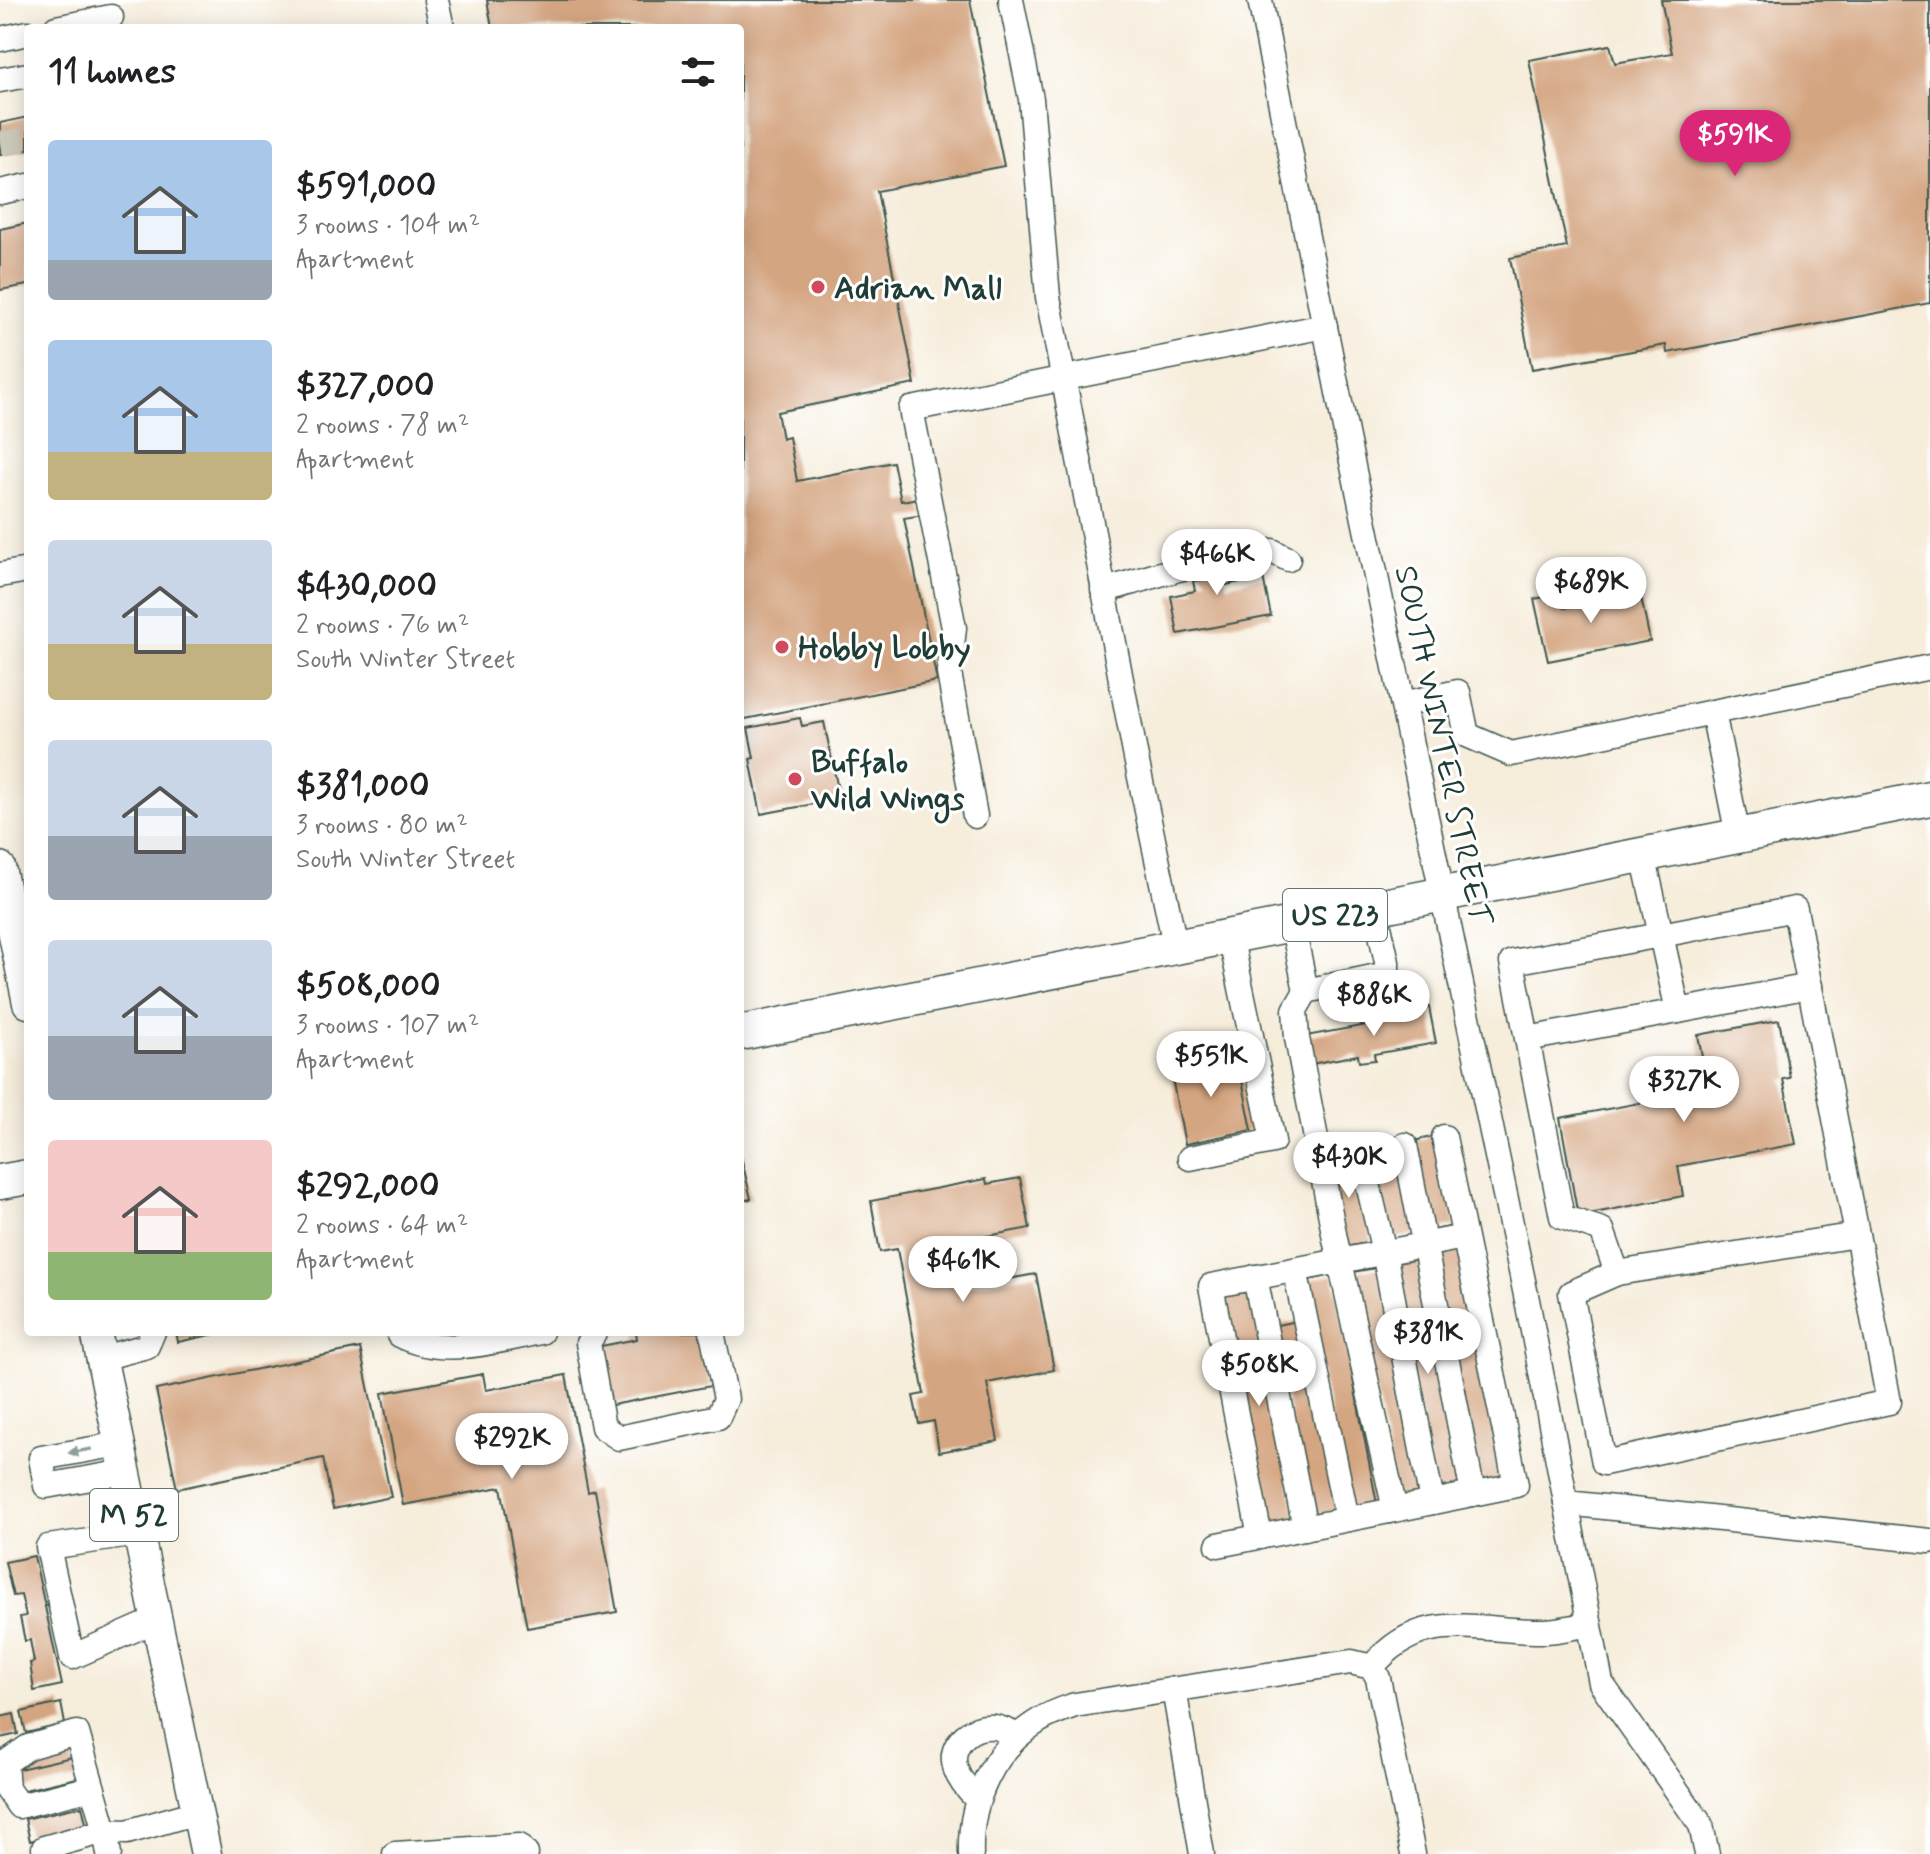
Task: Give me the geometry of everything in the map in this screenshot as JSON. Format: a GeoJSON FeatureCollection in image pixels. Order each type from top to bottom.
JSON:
{"type":"FeatureCollection","features":[{"type":"Feature","properties":{"kind":"highway","name":"US 223"},"geometry":{"type":"LineString","coordinates":[[744,1032],[1930,798]]}},
{"type":"Feature","properties":{"kind":"highway"},"geometry":{"type":"LineString","coordinates":[[0,1182],[24,1178]]}},
{"type":"Feature","properties":{"kind":"main road"},"geometry":{"type":"LineString","coordinates":[[0,867],[24,984]]}},
{"type":"Feature","properties":{"kind":"main road","name":"M 52"},"geometry":{"type":"LineString","coordinates":[[99,1345],[206,1854]]}},
{"type":"Feature","properties":{"kind":"street"},"geometry":{"type":"LineString","coordinates":[[436,0],[441,24]]}},
{"type":"Feature","properties":{"kind":"street"},"geometry":{"type":"LineString","coordinates":[[1011,0],[1031,99],[1044,265],[1063,379],[1175,945]]}},
{"type":"Feature","properties":{"kind":"street","name":"SOUTH WINTER STREET"},"geometry":{"type":"LineString","coordinates":[[1260,0],[1601,1683],[1701,1825],[1707,1854]]}},
{"type":"Feature","properties":{"kind":"street"},"geometry":{"type":"LineString","coordinates":[[73,24],[110,15]]}},
{"type":"Feature","properties":{"kind":"street"},"geometry":{"type":"LineString","coordinates":[[0,39],[24,34]]}},
{"type":"Feature","properties":{"kind":"street"},"geometry":{"type":"LineString","coordinates":[[0,80],[24,76]]}},
{"type":"Feature","properties":{"kind":"street"},"geometry":{"type":"LineString","coordinates":[[0,192],[24,187]]}},
{"type":"Feature","properties":{"kind":"street"},"geometry":{"type":"LineString","coordinates":[[975,816],[949,673],[954,628],[911,409],[1325,326]]}},
{"type":"Feature","properties":{"kind":"street"},"geometry":{"type":"LineString","coordinates":[[1103,590],[1129,585],[1162,571],[1272,551],[1288,559]]}},
{"type":"Feature","properties":{"kind":"street"},"geometry":{"type":"LineString","coordinates":[[0,575],[24,571]]}},
{"type":"Feature","properties":{"kind":"street"},"geometry":{"type":"LineString","coordinates":[[1403,704],[1458,692],[1467,735],[1511,754],[1930,667]]}},
{"type":"Feature","properties":{"kind":"street"},"geometry":{"type":"LineString","coordinates":[[1713,712],[1738,836]]}},
{"type":"Feature","properties":{"kind":"street"},"geometry":{"type":"LineString","coordinates":[[1643,855],[1678,1011]]}},
{"type":"Feature","properties":{"kind":"street"},"geometry":{"type":"LineString","coordinates":[[1306,991],[1387,974],[1375,907]]}},
{"type":"Feature","properties":{"kind":"street"},"geometry":{"type":"LineString","coordinates":[[1617,1273],[1602,1230],[1562,1217],[1512,962],[1795,909],[1889,1402],[1604,1463],[1571,1293],[1617,1273],[1857,1235]]}},
{"type":"Feature","properties":{"kind":"street"},"geometry":{"type":"LineString","coordinates":[[1292,923],[1306,991],[1295,1010],[1297,1038],[1340,1261],[1391,1488],[1393,1501],[1389,1511]]}},
{"type":"Feature","properties":{"kind":"street"},"geometry":{"type":"LineString","coordinates":[[1190,1158],[1273,1141],[1230,935]]}},
{"type":"Feature","properties":{"kind":"street"},"geometry":{"type":"LineString","coordinates":[[1527,1039],[1810,986]]}},
{"type":"Feature","properties":{"kind":"street"},"geometry":{"type":"LineString","coordinates":[[1218,1545],[1516,1485],[1444,1137]]}},
{"type":"Feature","properties":{"kind":"street"},"geometry":{"type":"LineString","coordinates":[[1405,1145],[1473,1494]]}},
{"type":"Feature","properties":{"kind":"street"},"geometry":{"type":"LineString","coordinates":[[1360,1150],[1384,1252],[1432,1502]]}},
{"type":"Feature","properties":{"kind":"street"},"geometry":{"type":"LineString","coordinates":[[1260,1537],[1211,1286],[1464,1237]]}},
{"type":"Feature","properties":{"kind":"street"},"geometry":{"type":"LineString","coordinates":[[1295,1270],[1347,1519]]}},
{"type":"Feature","properties":{"kind":"street"},"geometry":{"type":"LineString","coordinates":[[1255,1277],[1305,1528]]}},
{"type":"Feature","properties":{"kind":"street"},"geometry":{"type":"LineString","coordinates":[[99,1345],[147,1346],[151,1336]]}},
{"type":"Feature","properties":{"kind":"street"},"geometry":{"type":"LineString","coordinates":[[401,1336],[419,1346],[441,1347],[477,1345],[521,1336]]}},
{"type":"Feature","properties":{"kind":"street"},"geometry":{"type":"LineString","coordinates":[[592,1336],[588,1343],[603,1427],[619,1438],[718,1417],[726,1399],[713,1336]]}},
{"type":"Feature","properties":{"kind":"street"},"geometry":{"type":"LineString","coordinates":[[41,1458],[122,1458],[46,1486],[41,1458]]}},
{"type":"Feature","properties":{"kind":"street"},"geometry":{"type":"LineString","coordinates":[[1566,1503],[1930,1541]]}},
{"type":"Feature","properties":{"kind":"street"},"geometry":{"type":"LineString","coordinates":[[138,1534],[48,1547],[72,1657],[156,1620]]}},
{"type":"Feature","properties":{"kind":"street"},"geometry":{"type":"LineString","coordinates":[[1372,1667],[1383,1653],[1399,1642],[1438,1627],[1466,1625],[1546,1631],[1589,1624]]}},
{"type":"Feature","properties":{"kind":"street"},"geometry":{"type":"LineString","coordinates":[[971,1854],[970,1826],[977,1799],[997,1761],[1018,1735],[1042,1718],[1075,1705],[1174,1689],[1351,1662],[1372,1667]]}},
{"type":"Feature","properties":{"kind":"street"},"geometry":{"type":"LineString","coordinates":[[1372,1667],[1382,1692],[1413,1854]]}},
{"type":"Feature","properties":{"kind":"street"},"geometry":{"type":"LineString","coordinates":[[1174,1689],[1202,1854]]}},
{"type":"Feature","properties":{"kind":"street"},"geometry":{"type":"LineString","coordinates":[[977,1799],[962,1784],[955,1769],[953,1756],[960,1741],[973,1729],[993,1727],[1018,1735]]}},
{"type":"Feature","properties":{"kind":"street"},"geometry":{"type":"LineString","coordinates":[[92,1788],[107,1843]]}},
{"type":"Feature","properties":{"kind":"street"},"geometry":{"type":"LineString","coordinates":[[44,1848],[107,1843],[127,1832],[197,1812]]}},
{"type":"Feature","properties":{"kind":"street"},"geometry":{"type":"LineString","coordinates":[[395,1854],[519,1846],[526,1854]]}},
{"type":"Feature","properties":{"kind":"building","name":"Adrian Mall"},"geometry":{"type":"Polygon","coordinates":[[[487,0],[970,0],[1004,166],[877,191],[915,384],[777,412],[782,439],[789,437],[797,481],[893,462],[901,501],[920,498],[923,515],[904,518],[937,681],[744,719],[744,24],[491,24],[487,0]]]}},
{"type":"Feature","properties":{"kind":"building"},"geometry":{"type":"Polygon","coordinates":[[[1661,0],[1930,0],[1930,303],[1667,353],[1666,345],[1532,369],[1510,258],[1567,247],[1529,60],[1610,45],[1615,63],[1672,53],[1661,0]]]}},
{"type":"Feature","properties":{"kind":"building"},"geometry":{"type":"Polygon","coordinates":[[[24,118],[24,151],[0,155],[0,123],[24,118]]]}},
{"type":"Feature","properties":{"kind":"building"},"geometry":{"type":"Polygon","coordinates":[[[24,224],[24,286],[0,290],[0,229],[24,224]]]}},
{"type":"Feature","properties":{"kind":"building"},"geometry":{"type":"Polygon","coordinates":[[[1196,539],[1224,576],[1226,585],[1263,577],[1271,616],[1178,634],[1171,596],[1195,591],[1193,581],[1207,579],[1180,543],[1196,539]]]}},
{"type":"Feature","properties":{"kind":"building"},"geometry":{"type":"Polygon","coordinates":[[[1640,592],[1650,641],[1548,661],[1534,599],[1560,594],[1564,608],[1640,592]]]}},
{"type":"Feature","properties":{"kind":"building","name":"Buffalo Wild Wings"},"geometry":{"type":"Polygon","coordinates":[[[800,718],[802,726],[824,722],[840,799],[761,814],[750,759],[754,758],[748,728],[800,718]]]}},
{"type":"Feature","properties":{"kind":"building"},"geometry":{"type":"Polygon","coordinates":[[[1429,1007],[1436,1043],[1374,1054],[1375,1060],[1359,1062],[1358,1055],[1311,1064],[1306,1036],[1394,1020],[1393,1013],[1429,1007]]]}},
{"type":"Feature","properties":{"kind":"building"},"geometry":{"type":"Polygon","coordinates":[[[1779,1020],[1790,1078],[1783,1079],[1796,1144],[1678,1166],[1683,1196],[1578,1216],[1560,1118],[1708,1090],[1698,1035],[1779,1020]]]}},
{"type":"Feature","properties":{"kind":"building"},"geometry":{"type":"Polygon","coordinates":[[[1237,1055],[1252,1130],[1185,1144],[1170,1068],[1237,1055]]]}},
{"type":"Feature","properties":{"kind":"building"},"geometry":{"type":"Polygon","coordinates":[[[1436,1136],[1455,1226],[1428,1231],[1409,1142],[1436,1136]]]}},
{"type":"Feature","properties":{"kind":"building"},"geometry":{"type":"Polygon","coordinates":[[[1397,1145],[1415,1234],[1388,1240],[1370,1150],[1397,1145]]]}},
{"type":"Feature","properties":{"kind":"building"},"geometry":{"type":"Polygon","coordinates":[[[1353,1152],[1372,1242],[1345,1247],[1326,1158],[1353,1152]]]}},
{"type":"Feature","properties":{"kind":"building"},"geometry":{"type":"Polygon","coordinates":[[[744,1169],[751,1199],[744,1200],[744,1169]]]}},
{"type":"Feature","properties":{"kind":"building"},"geometry":{"type":"Polygon","coordinates":[[[1020,1178],[1030,1228],[961,1241],[969,1286],[1036,1274],[1054,1370],[987,1383],[998,1441],[939,1452],[934,1421],[919,1424],[913,1396],[924,1394],[897,1249],[880,1252],[871,1201],[986,1179],[987,1184],[1020,1178]]]}},
{"type":"Feature","properties":{"kind":"building"},"geometry":{"type":"Polygon","coordinates":[[[1460,1250],[1505,1478],[1477,1484],[1432,1255],[1460,1250]]]}},
{"type":"Feature","properties":{"kind":"building"},"geometry":{"type":"Polygon","coordinates":[[[1419,1259],[1464,1487],[1436,1493],[1391,1264],[1419,1259]]]}},
{"type":"Feature","properties":{"kind":"building"},"geometry":{"type":"Polygon","coordinates":[[[1381,1267],[1426,1495],[1398,1501],[1353,1272],[1381,1267]]]}},
{"type":"Feature","properties":{"kind":"building"},"geometry":{"type":"Polygon","coordinates":[[[1333,1275],[1377,1504],[1349,1509],[1304,1281],[1333,1275]]]}},
{"type":"Feature","properties":{"kind":"building"},"geometry":{"type":"Polygon","coordinates":[[[1251,1291],[1296,1519],[1267,1524],[1223,1296],[1251,1291]]]}},
{"type":"Feature","properties":{"kind":"building"},"geometry":{"type":"Polygon","coordinates":[[[1302,1320],[1341,1511],[1311,1517],[1272,1326],[1302,1320]]]}},
{"type":"Feature","properties":{"kind":"building"},"geometry":{"type":"Polygon","coordinates":[[[177,1336],[206,1336],[178,1342],[177,1336]]]}},
{"type":"Feature","properties":{"kind":"building"},"geometry":{"type":"Polygon","coordinates":[[[637,1336],[701,1336],[711,1386],[607,1406],[596,1347],[637,1339],[637,1336]]]}},
{"type":"Feature","properties":{"kind":"building"},"geometry":{"type":"Polygon","coordinates":[[[360,1348],[391,1497],[333,1509],[323,1458],[177,1489],[156,1390],[360,1348]]]}},
{"type":"Feature","properties":{"kind":"building"},"geometry":{"type":"Polygon","coordinates":[[[483,1374],[486,1390],[566,1375],[588,1492],[595,1490],[617,1612],[527,1628],[501,1487],[403,1505],[382,1393],[483,1374]]]}},
{"type":"Feature","properties":{"kind":"building"},"geometry":{"type":"Polygon","coordinates":[[[34,1556],[62,1685],[34,1691],[30,1640],[25,1641],[20,1617],[26,1616],[21,1595],[13,1596],[5,1562],[34,1556]]]}},
{"type":"Feature","properties":{"kind":"building"},"geometry":{"type":"Polygon","coordinates":[[[61,1703],[65,1724],[26,1733],[21,1712],[61,1703]]]}},
{"type":"Feature","properties":{"kind":"building"},"geometry":{"type":"Polygon","coordinates":[[[14,1714],[18,1734],[0,1738],[0,1717],[14,1714]]]}},
{"type":"Feature","properties":{"kind":"building"},"geometry":{"type":"Polygon","coordinates":[[[72,1757],[77,1778],[20,1791],[15,1770],[72,1757]]]}},
{"type":"Feature","properties":{"kind":"building"},"geometry":{"type":"Polygon","coordinates":[[[82,1806],[87,1827],[30,1841],[25,1819],[82,1806]]]}},
{"type":"Feature","properties":{"kind":"tunnel"},"geometry":{"type":"LineString","coordinates":[[0,144],[24,140]]}},
{"type":"Feature","properties":{"kind":"place","name":"Adrian Mall"},"geometry":{"type":"Point","coordinates":[818,287]}},
{"type":"Feature","properties":{"kind":"place","name":"Hobby Lobby"},"geometry":{"type":"Point","coordinates":[782,647]}},
{"type":"Feature","properties":{"kind":"place","name":"Buffalo Wild Wings"},"geometry":{"type":"Point","coordinates":[795,779]}}]}
